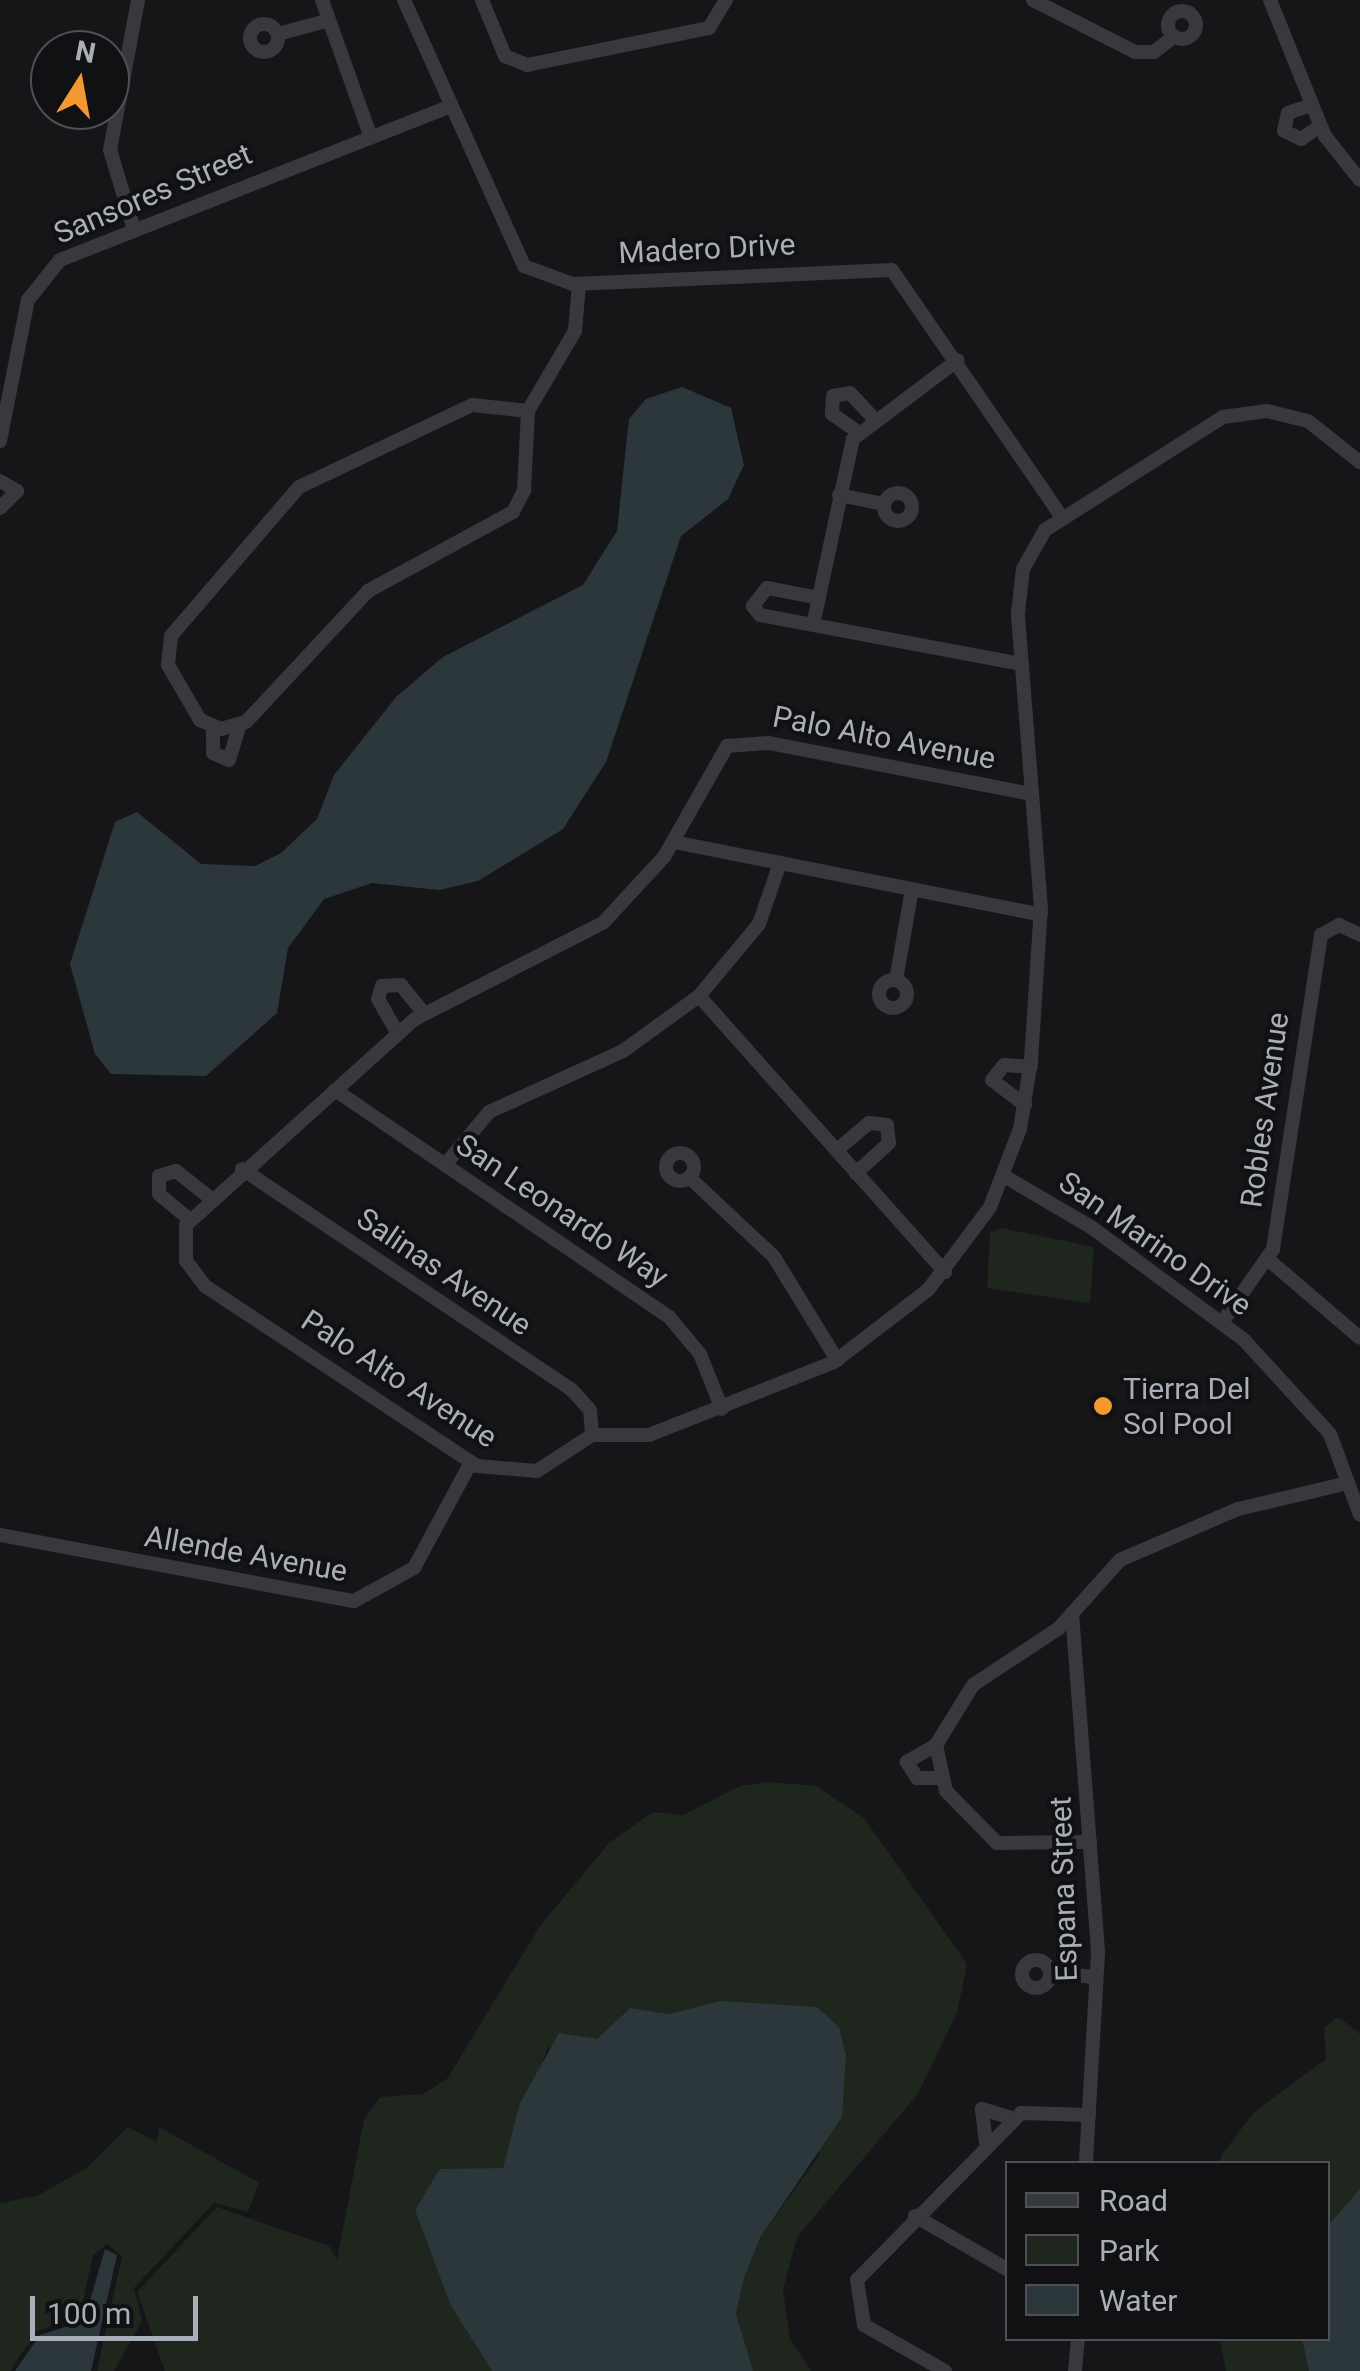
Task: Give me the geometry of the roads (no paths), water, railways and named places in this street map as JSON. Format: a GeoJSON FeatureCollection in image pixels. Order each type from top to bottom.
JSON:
{"type":"FeatureCollection","features":[{"type":"Feature","properties":{"kind":"street"},"geometry":{"type":"LineString","coordinates":[[133,226],[110,150],[138,0]]}},
{"type":"Feature","properties":{"kind":"street"},"geometry":{"type":"LineString","coordinates":[[322,0],[326,21],[370,135]]}},
{"type":"Feature","properties":{"kind":"street","name":"Madero Drive"},"geometry":{"type":"LineString","coordinates":[[404,0],[512,253],[542,277],[579,284],[884,268],[906,281],[1060,514]]}},
{"type":"Feature","properties":{"kind":"street"},"geometry":{"type":"LineString","coordinates":[[482,0],[506,56],[527,65],[709,28],[726,0]]}},
{"type":"Feature","properties":{"kind":"street"},"geometry":{"type":"LineString","coordinates":[[1032,0],[1135,52],[1154,52],[1173,37]]}},
{"type":"Feature","properties":{"kind":"street"},"geometry":{"type":"LineString","coordinates":[[1270,0],[1320,126],[1360,180]]}},
{"type":"Feature","properties":{"kind":"street"},"geometry":{"type":"LineString","coordinates":[[278,34],[326,21]]}},
{"type":"Feature","properties":{"kind":"street"},"geometry":{"type":"LineString","coordinates":[[1312,105],[1288,113],[1284,131],[1301,139],[1320,126]]}},
{"type":"Feature","properties":{"kind":"street","name":"Sansores Street"},"geometry":{"type":"LineString","coordinates":[[0,441],[36,286],[60,260],[133,226],[448,107]]}},
{"type":"Feature","properties":{"kind":"street"},"geometry":{"type":"LineString","coordinates":[[528,411],[472,405],[299,487],[170,639],[171,671],[227,727],[239,750],[224,760],[211,749],[227,727],[368,591],[516,509],[528,411],[577,326],[579,284]]}},
{"type":"Feature","properties":{"kind":"street"},"geometry":{"type":"LineString","coordinates":[[813,625],[839,495],[858,432],[872,417],[958,360]]}},
{"type":"Feature","properties":{"kind":"street"},"geometry":{"type":"LineString","coordinates":[[858,432],[832,414],[833,396],[850,393],[872,417]]}},
{"type":"Feature","properties":{"kind":"street","name":"Palo Alto Avenue"},"geometry":{"type":"LineString","coordinates":[[1032,794],[736,742],[711,761],[674,842],[623,905],[579,940],[424,1013],[398,1034],[209,1198],[190,1220],[186,1261],[205,1286],[471,1462],[537,1471],[592,1435],[630,1440],[722,1409],[837,1360],[946,1272],[1004,1176],[1025,1105],[1040,915],[1032,794],[1021,664],[1024,569],[1060,514],[1206,424],[1243,413],[1308,421],[1360,462]]}},
{"type":"Feature","properties":{"kind":"street"},"geometry":{"type":"LineString","coordinates":[[0,480],[17,492],[0,508]]}},
{"type":"Feature","properties":{"kind":"street"},"geometry":{"type":"LineString","coordinates":[[839,495],[884,504]]}},
{"type":"Feature","properties":{"kind":"street"},"geometry":{"type":"LineString","coordinates":[[818,598],[767,588],[753,599],[760,615],[1021,664]]}},
{"type":"Feature","properties":{"kind":"street"},"geometry":{"type":"LineString","coordinates":[[674,842],[1040,915]]}},
{"type":"Feature","properties":{"kind":"street"},"geometry":{"type":"LineString","coordinates":[[445,1165],[488,1112],[623,1050],[698,996],[760,924],[780,863]]}},
{"type":"Feature","properties":{"kind":"street"},"geometry":{"type":"LineString","coordinates":[[896,980],[912,890]]}},
{"type":"Feature","properties":{"kind":"street","name":"Robles Avenue"},"geometry":{"type":"LineString","coordinates":[[1223,1321],[1270,1260],[1317,949],[1338,925],[1360,935]]}},
{"type":"Feature","properties":{"kind":"street"},"geometry":{"type":"LineString","coordinates":[[398,1034],[378,999],[382,986],[400,986],[424,1013]]}},
{"type":"Feature","properties":{"kind":"street"},"geometry":{"type":"LineString","coordinates":[[698,996],[946,1272]]}},
{"type":"Feature","properties":{"kind":"street"},"geometry":{"type":"LineString","coordinates":[[1025,1105],[992,1080],[1004,1065],[1031,1067]]}},
{"type":"Feature","properties":{"kind":"street","name":"San Leonardo Way"},"geometry":{"type":"LineString","coordinates":[[335,1090],[670,1318],[700,1354],[722,1409]]}},
{"type":"Feature","properties":{"kind":"street"},"geometry":{"type":"LineString","coordinates":[[836,1150],[869,1123],[887,1126],[889,1143],[856,1173]]}},
{"type":"Feature","properties":{"kind":"street","name":"Salinas Avenue"},"geometry":{"type":"LineString","coordinates":[[242,1169],[571,1389],[590,1410],[592,1435]]}},
{"type":"Feature","properties":{"kind":"street"},"geometry":{"type":"LineString","coordinates":[[190,1220],[160,1194],[159,1176],[176,1172],[209,1198]]}},
{"type":"Feature","properties":{"kind":"street","name":"San Marino Drive"},"geometry":{"type":"LineString","coordinates":[[1004,1176],[1223,1321],[1330,1434],[1360,1515]]}},
{"type":"Feature","properties":{"kind":"street"},"geometry":{"type":"LineString","coordinates":[[690,1178],[774,1257],[837,1360]]}},
{"type":"Feature","properties":{"kind":"street"},"geometry":{"type":"LineString","coordinates":[[1270,1260],[1360,1338]]}},
{"type":"Feature","properties":{"kind":"street","name":"Allende Avenue"},"geometry":{"type":"LineString","coordinates":[[0,1536],[354,1602],[414,1568],[471,1462]]}},
{"type":"Feature","properties":{"kind":"street"},"geometry":{"type":"LineString","coordinates":[[939,1778],[936,1745],[981,1674],[1072,1613],[1120,1560],[1238,1510],[1348,1483]]}},
{"type":"Feature","properties":{"kind":"street","name":"Espana Street"},"geometry":{"type":"LineString","coordinates":[[1072,1613],[1096,1976],[1086,2161]]}},
{"type":"Feature","properties":{"kind":"street"},"geometry":{"type":"LineString","coordinates":[[936,1745],[914,1751],[908,1769],[939,1778],[997,1842],[1090,1842]]}},
{"type":"Feature","properties":{"kind":"street"},"geometry":{"type":"LineString","coordinates":[[1050,1973],[1096,1976]]}},
{"type":"Feature","properties":{"kind":"street"},"geometry":{"type":"LineString","coordinates":[[986,2143],[982,2109],[1014,2119],[1089,2115]]}},
{"type":"Feature","properties":{"kind":"street"},"geometry":{"type":"LineString","coordinates":[[945,2371],[876,2335],[856,2311],[857,2280],[986,2143],[1014,2119]]}},
{"type":"Feature","properties":{"kind":"street"},"geometry":{"type":"LineString","coordinates":[[915,2216],[1005,2268]]}},
{"type":"Feature","properties":{"kind":"street"},"geometry":{"type":"LineString","coordinates":[[1075,2371],[1078,2341]]}},
{"type":"Feature","properties":{"kind":"water"},"geometry":{"type":"Polygon","coordinates":[[[682,387],[731,408],[744,465],[728,499],[681,536],[606,762],[563,829],[478,881],[439,890],[372,883],[324,899],[288,948],[277,1013],[206,1076],[111,1074],[95,1054],[70,964],[115,822],[137,812],[201,864],[255,866],[281,853],[317,819],[334,775],[396,697],[443,657],[583,585],[617,531],[629,419],[646,399],[682,387]]]}},
{"type":"Feature","properties":{"kind":"water"},"geometry":{"type":"Polygon","coordinates":[[[720,2001],[817,2007],[839,2027],[846,2056],[842,2117],[760,2238],[744,2278],[736,2314],[753,2371],[492,2371],[451,2306],[415,2210],[440,2169],[503,2168],[520,2103],[559,2033],[597,2039],[630,2008],[669,2014],[720,2001]]]}},
{"type":"Feature","properties":{"kind":"water"},"geometry":{"type":"Polygon","coordinates":[[[1360,2189],[1360,2371],[1309,2371],[1302,2341],[1330,2341],[1330,2223],[1360,2189]]]}},
{"type":"Feature","properties":{"kind":"water"},"geometry":{"type":"Polygon","coordinates":[[[105,2249],[117,2255],[91,2371],[15,2371],[40,2335],[84,2321],[105,2249]]]}},
{"type":"Feature","properties":{"kind":"place","name":"Tierra Del Sol Pool"},"geometry":{"type":"Point","coordinates":[1103,1406]}}]}
